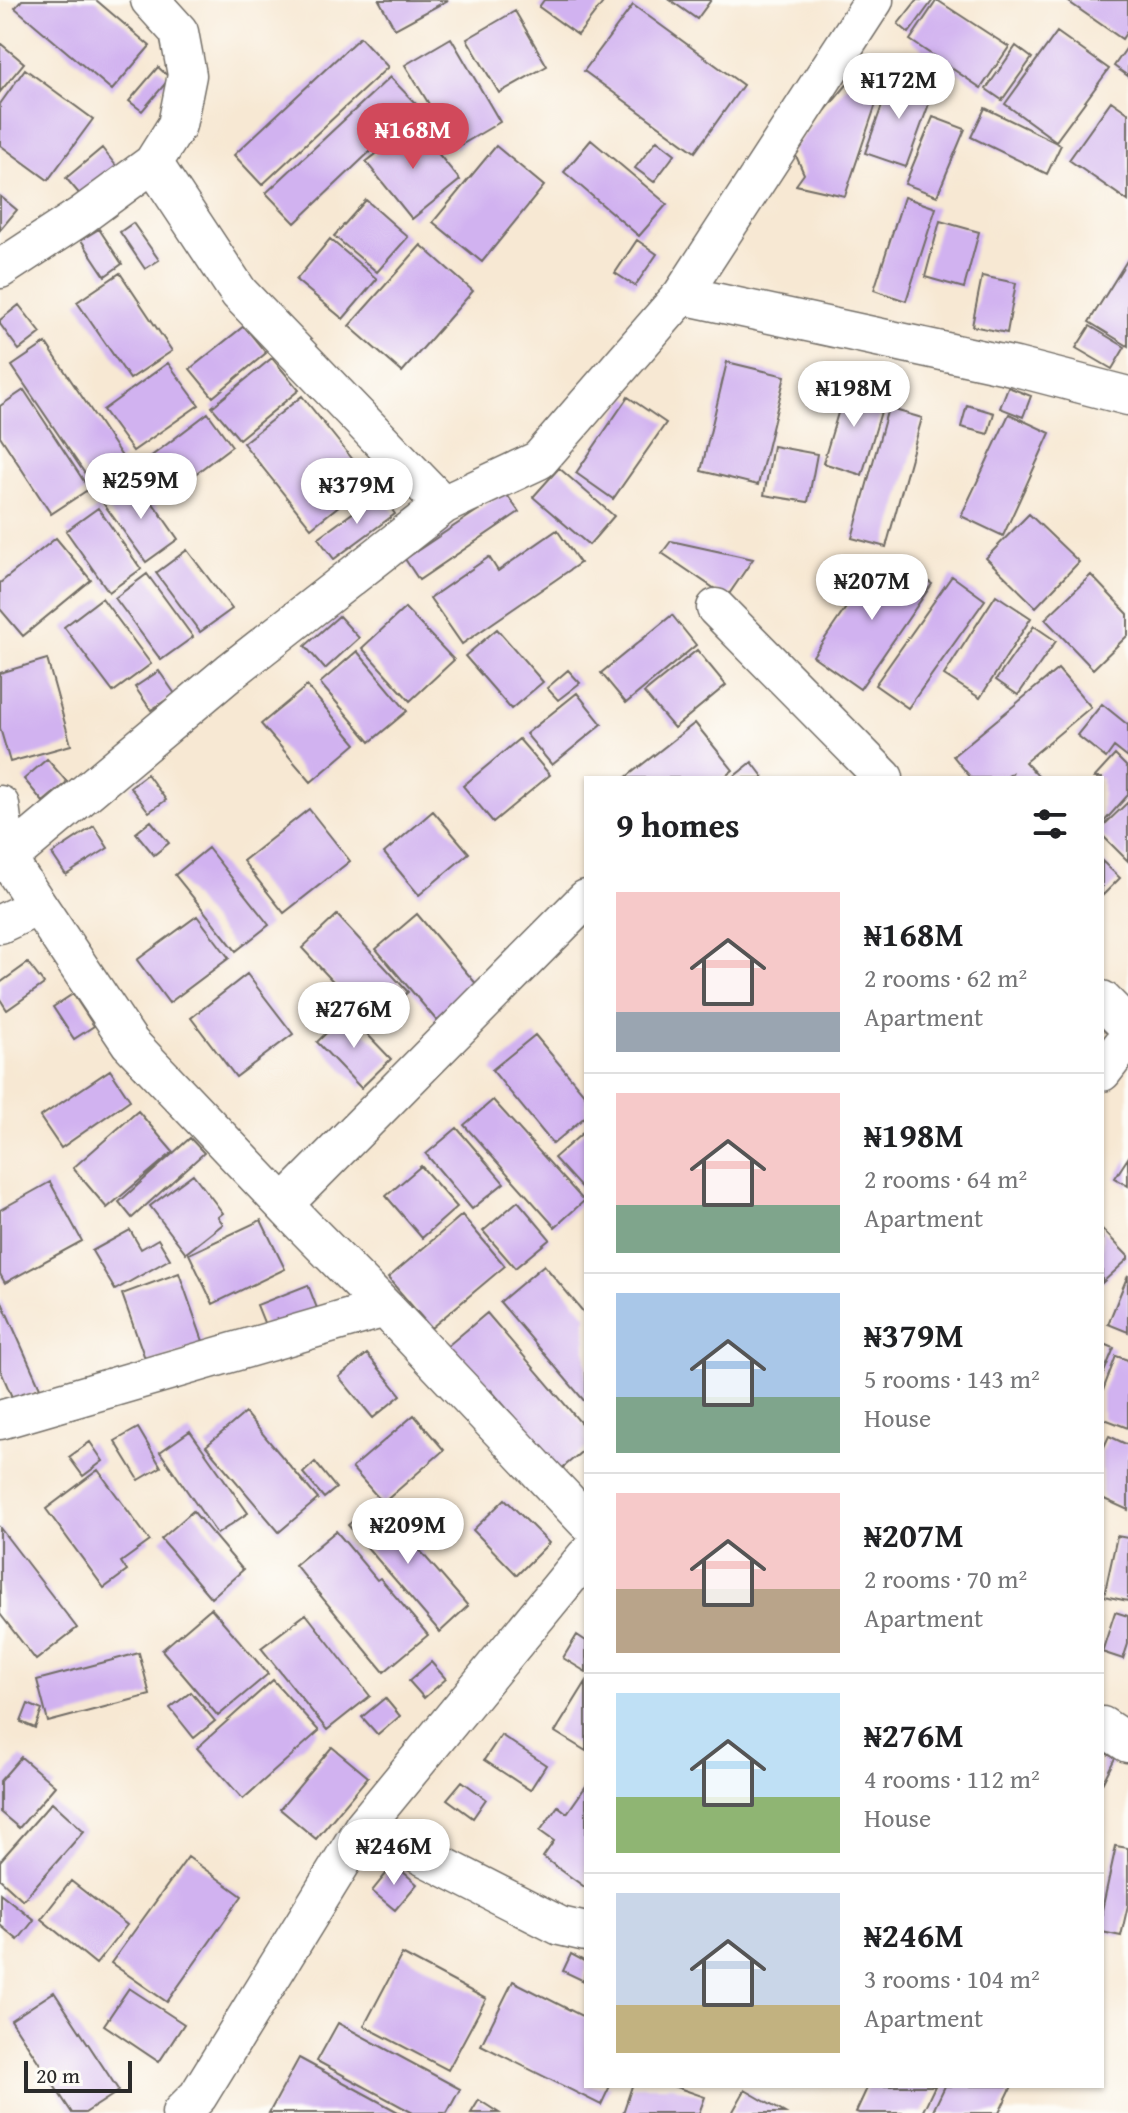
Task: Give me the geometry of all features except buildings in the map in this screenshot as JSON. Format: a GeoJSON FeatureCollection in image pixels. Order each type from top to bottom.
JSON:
{"type":"FeatureCollection","features":[{"type":"Feature","properties":{"kind":"street"},"geometry":{"type":"LineString","coordinates":[[0,269],[81,216],[153,163],[177,125],[187,75],[179,32],[150,0]]}},
{"type":"Feature","properties":{"kind":"street"},"geometry":{"type":"LineString","coordinates":[[7,859],[230,672],[443,505],[539,460],[682,295],[874,0]]}},
{"type":"Feature","properties":{"kind":"street"},"geometry":{"type":"LineString","coordinates":[[153,163],[239,293],[443,505]]}},
{"type":"Feature","properties":{"kind":"street"},"geometry":{"type":"LineString","coordinates":[[682,295],[1016,367],[1128,396]]}},
{"type":"Feature","properties":{"kind":"street"},"geometry":{"type":"LineString","coordinates":[[716,608],[882,776]]}},
{"type":"Feature","properties":{"kind":"street"},"geometry":{"type":"LineString","coordinates":[[0,805],[7,859],[130,1043],[584,1519]]}},
{"type":"Feature","properties":{"kind":"street"},"geometry":{"type":"LineString","coordinates":[[284,1204],[584,901]]}},
{"type":"Feature","properties":{"kind":"street"},"geometry":{"type":"LineString","coordinates":[[0,924],[38,906]]}},
{"type":"Feature","properties":{"kind":"street"},"geometry":{"type":"LineString","coordinates":[[1104,1002],[1128,1026]]}},
{"type":"Feature","properties":{"kind":"street"},"geometry":{"type":"LineString","coordinates":[[1104,1069],[1128,1038]]}},
{"type":"Feature","properties":{"kind":"street"},"geometry":{"type":"LineString","coordinates":[[0,1420],[385,1308]]}},
{"type":"Feature","properties":{"kind":"street"},"geometry":{"type":"LineString","coordinates":[[200,2107],[258,2001],[364,1826],[584,1558]]}},
{"type":"Feature","properties":{"kind":"street"},"geometry":{"type":"LineString","coordinates":[[1104,1727],[1128,1743]]}},
{"type":"Feature","properties":{"kind":"street"},"geometry":{"type":"LineString","coordinates":[[364,1826],[560,1926],[584,1932]]}}]}
